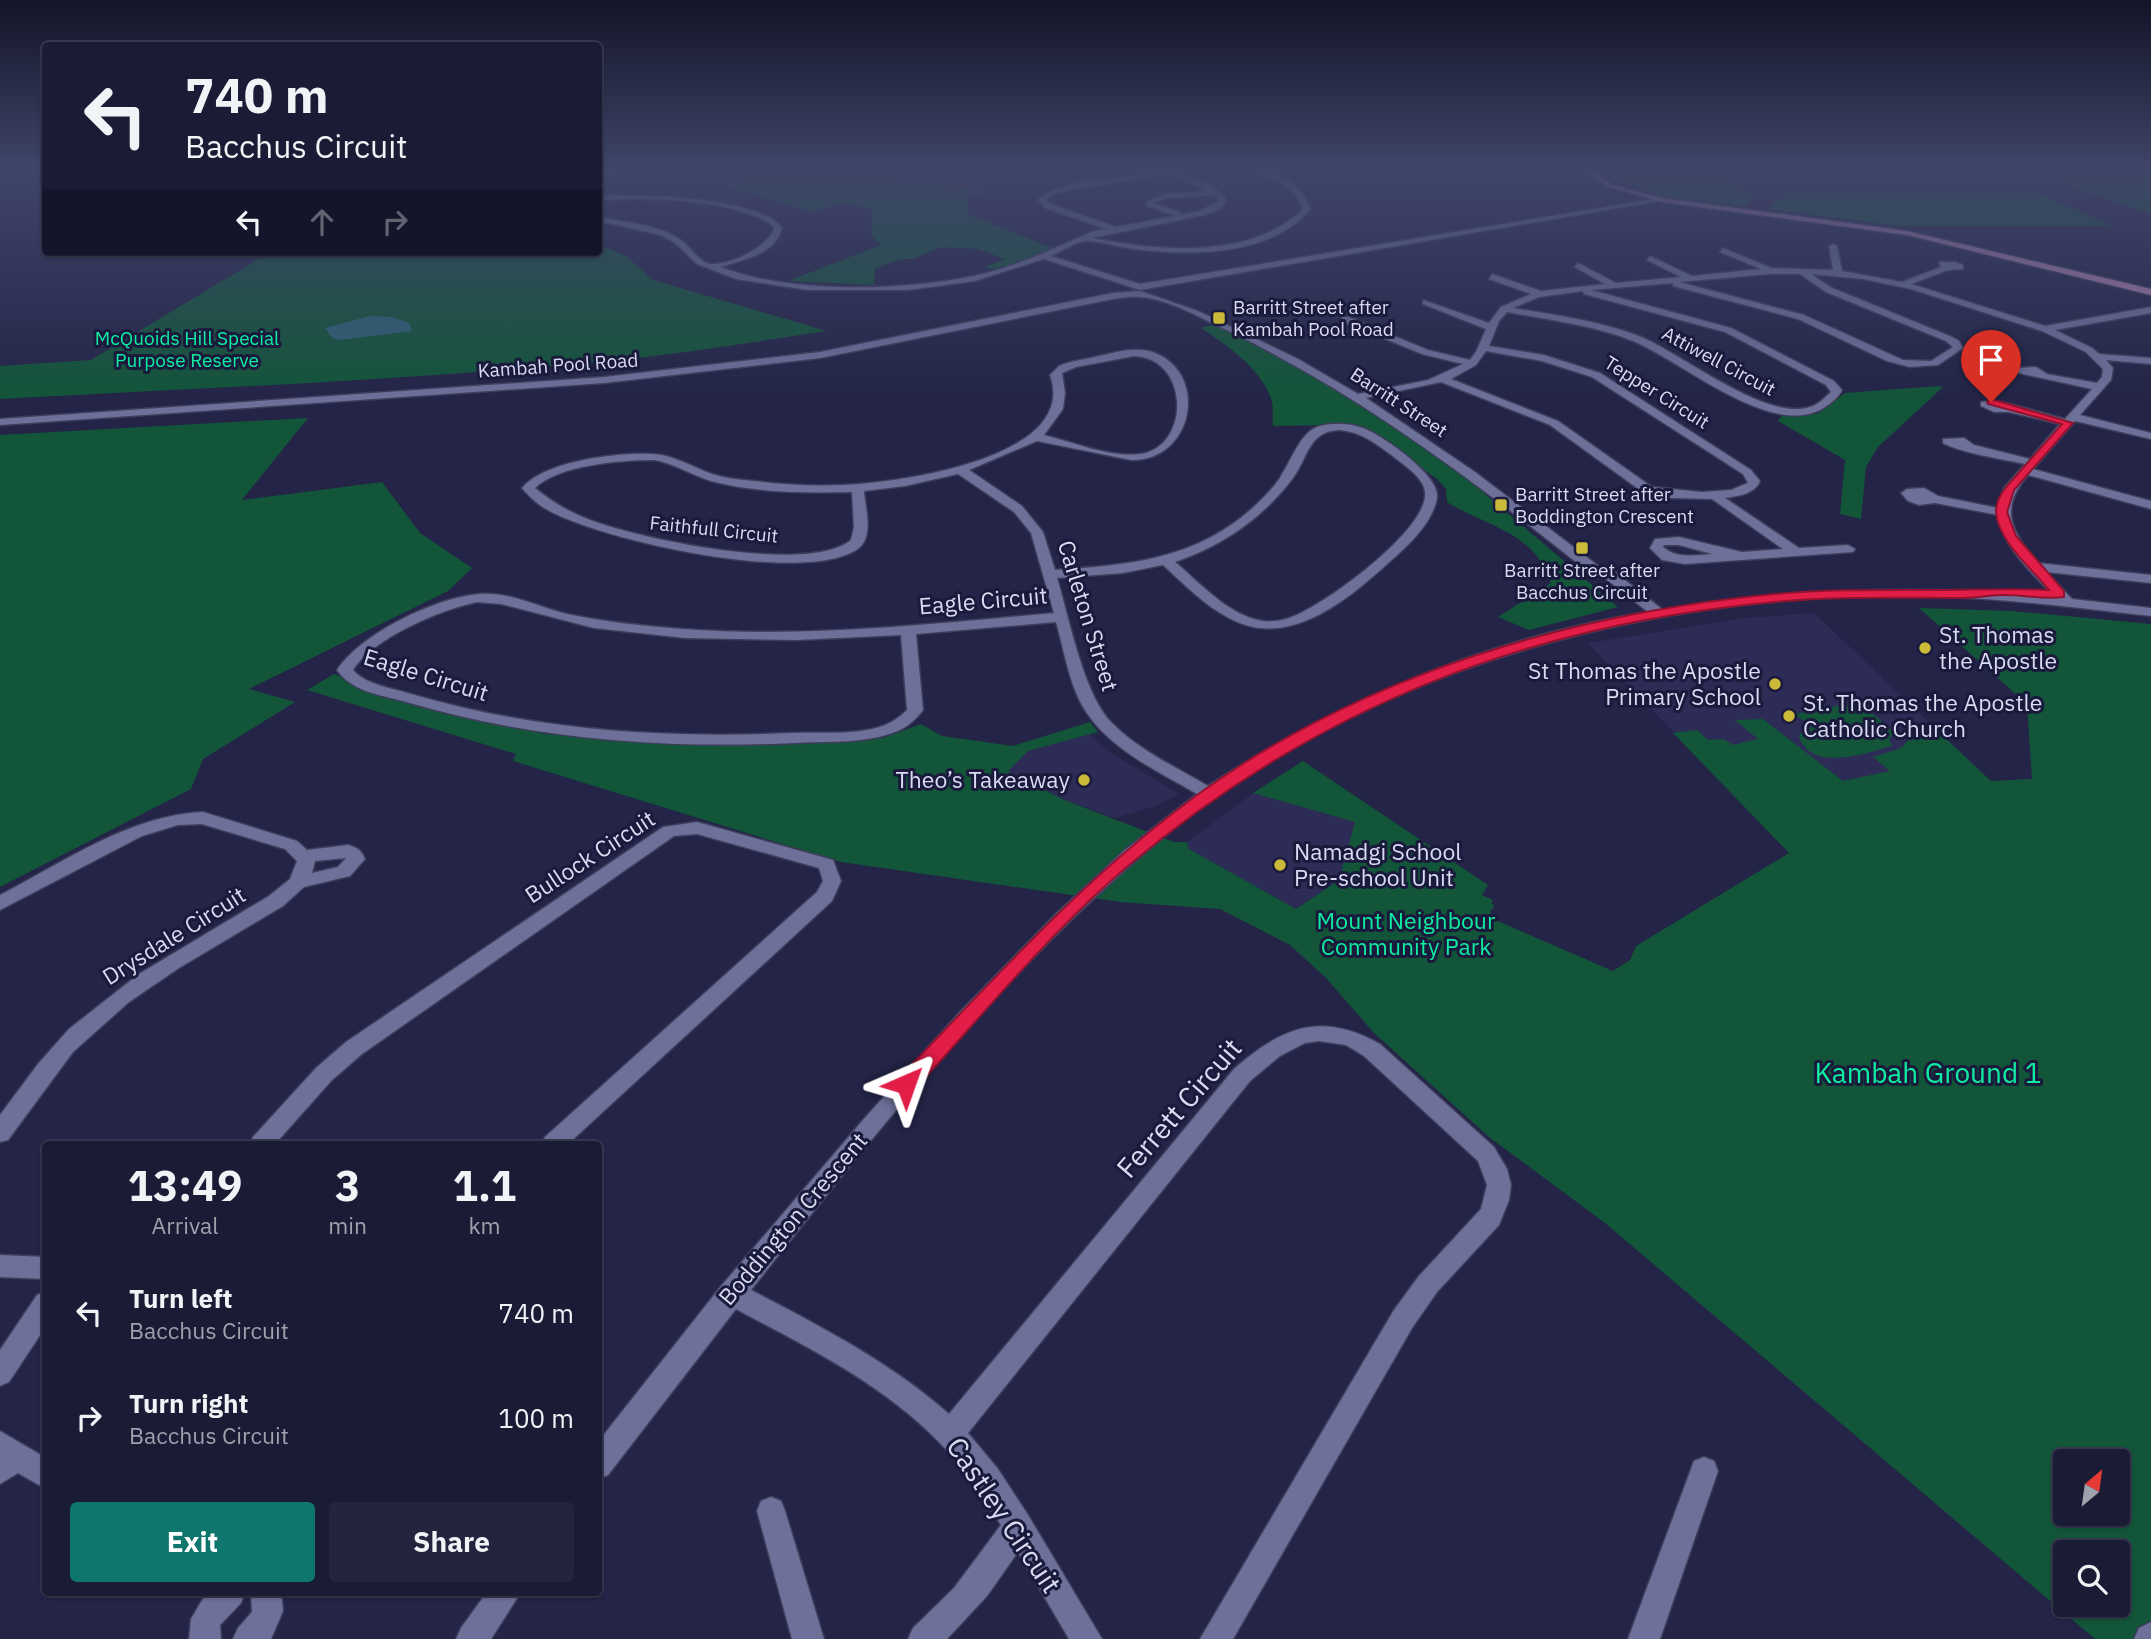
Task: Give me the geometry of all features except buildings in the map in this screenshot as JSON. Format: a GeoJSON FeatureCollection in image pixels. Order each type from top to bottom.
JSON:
{"type":"FeatureCollection","features":[{"type":"Feature","properties":{"kind":"main road"},"geometry":{"type":"LineString","coordinates":[[1959,246],[2151,291]]}},
{"type":"Feature","properties":{"kind":"street"},"geometry":{"type":"LineString","coordinates":[[683,246],[692,256],[711,267],[739,277],[779,284],[878,289],[975,278],[1014,268],[1063,246]]}},
{"type":"Feature","properties":{"kind":"street"},"geometry":{"type":"LineString","coordinates":[[711,267],[766,246]]}},
{"type":"Feature","properties":{"kind":"street"},"geometry":{"type":"LineString","coordinates":[[1127,246],[1204,246]]}},
{"type":"Feature","properties":{"kind":"street","name":"Kambah Pool Road"},"geometry":{"type":"LineString","coordinates":[[0,422],[604,380],[698,371],[877,345],[1136,290],[1389,246]]}},
{"type":"Feature","properties":{"kind":"street"},"geometry":{"type":"LineString","coordinates":[[1833,246],[1838,273]]}},
{"type":"Feature","properties":{"kind":"street"},"geometry":{"type":"LineString","coordinates":[[1723,250],[1770,271]]}},
{"type":"Feature","properties":{"kind":"street","name":"Barritt Street"},"geometry":{"type":"LineString","coordinates":[[1043,256],[1162,299],[1270,348],[1357,397],[1444,454],[1596,571],[1599,578],[1653,616]]}},
{"type":"Feature","properties":{"kind":"street"},"geometry":{"type":"LineString","coordinates":[[1650,258],[1690,278]]}},
{"type":"Feature","properties":{"kind":"street"},"geometry":{"type":"LineString","coordinates":[[1578,265],[1614,285]]}},
{"type":"Feature","properties":{"kind":"street"},"geometry":{"type":"LineString","coordinates":[[1904,284],[1947,267]]}},
{"type":"Feature","properties":{"kind":"street"},"geometry":{"type":"LineString","coordinates":[[1661,281],[1801,317],[1890,359],[1905,363],[1936,364],[1958,348],[1956,343],[1949,339],[1829,290],[1801,270]]}},
{"type":"Feature","properties":{"kind":"street"},"geometry":{"type":"LineString","coordinates":[[1357,397],[1440,379],[1471,363],[1484,348],[1494,318],[1504,309],[1540,294],[1574,288],[1801,270],[1904,284],[2045,329],[2077,342],[2100,358],[2108,368],[2108,375],[2100,387],[2005,497],[2002,512],[2011,536],[2064,599]]}},
{"type":"Feature","properties":{"kind":"street"},"geometry":{"type":"LineString","coordinates":[[1492,277],[1540,294]]}},
{"type":"Feature","properties":{"kind":"street","name":"Kambah Pool Road"},"geometry":{"type":"LineString","coordinates":[[1136,290],[1151,291],[1164,285]]}},
{"type":"Feature","properties":{"kind":"street","name":"Attiwell Circuit"},"geometry":{"type":"LineString","coordinates":[[1504,309],[1636,338],[1665,351],[1769,410],[1792,413],[1812,411],[1836,393],[1837,390],[1830,383],[1728,330],[1574,288]]}},
{"type":"Feature","properties":{"kind":"street","name":"Barritt Street"},"geometry":{"type":"LineString","coordinates":[[1151,291],[1162,299]]}},
{"type":"Feature","properties":{"kind":"street"},"geometry":{"type":"LineString","coordinates":[[1426,302],[1490,327]]}},
{"type":"Feature","properties":{"kind":"street"},"geometry":{"type":"LineString","coordinates":[[2045,329],[2151,310]]}},
{"type":"Feature","properties":{"kind":"street"},"geometry":{"type":"LineString","coordinates":[[1345,319],[1424,352],[1471,363]]}},
{"type":"Feature","properties":{"kind":"street","name":"Tepper Circuit"},"geometry":{"type":"LineString","coordinates":[[1440,379],[1554,423],[1648,490],[1679,497],[1742,490],[1753,485],[1754,481],[1747,472],[1596,375],[1545,358],[1484,348]]}},
{"type":"Feature","properties":{"kind":"street"},"geometry":{"type":"LineString","coordinates":[[1122,354],[1147,354],[1161,360],[1171,371],[1181,390],[1182,417],[1176,432],[1167,448],[1151,455],[1125,456],[1036,437],[1053,420],[1059,409],[1062,398],[1055,375],[1062,368],[1122,354]]}},
{"type":"Feature","properties":{"kind":"street"},"geometry":{"type":"LineString","coordinates":[[2100,358],[2151,361]]}},
{"type":"Feature","properties":{"kind":"street"},"geometry":{"type":"LineString","coordinates":[[2042,374],[2100,387]]}},
{"type":"Feature","properties":{"kind":"street"},"geometry":{"type":"LineString","coordinates":[[2009,408],[2151,436]]}},
{"type":"Feature","properties":{"kind":"street"},"geometry":{"type":"LineString","coordinates":[[1050,574],[1123,569],[1166,561],[1193,551],[1260,508],[1292,472],[1307,438],[1320,430],[1345,427],[1364,432],[1422,474],[1432,489],[1430,502],[1418,523],[1377,567],[1333,599],[1291,622],[1262,625],[1242,620],[1166,561]]}},
{"type":"Feature","properties":{"kind":"street","name":"Faithfull Circuit"},"geometry":{"type":"LineString","coordinates":[[858,488],[860,538],[842,552],[822,556],[724,553],[642,541],[578,520],[552,507],[528,488],[532,481],[552,471],[646,456],[666,459],[701,474],[740,483],[788,488],[858,488],[898,484],[962,471],[994,459],[1036,437]]}},
{"type":"Feature","properties":{"kind":"street"},"geometry":{"type":"LineString","coordinates":[[1970,447],[2151,505]]}},
{"type":"Feature","properties":{"kind":"street","name":"Carleton Street"},"geometry":{"type":"LineString","coordinates":[[962,471],[1029,520],[1040,538],[1085,696],[1105,726],[1137,752],[1209,794]]}},
{"type":"Feature","properties":{"kind":"street"},"geometry":{"type":"LineString","coordinates":[[1712,494],[1794,551]]}},
{"type":"Feature","properties":{"kind":"street"},"geometry":{"type":"LineString","coordinates":[[1934,499],[2002,512]]}},
{"type":"Feature","properties":{"kind":"street"},"geometry":{"type":"LineString","coordinates":[[1737,555],[1717,554],[1675,540],[1660,542],[1656,548],[1667,557],[1685,560],[1794,551],[1848,550]]}},
{"type":"Feature","properties":{"kind":"street"},"geometry":{"type":"LineString","coordinates":[[2036,567],[2151,579]]}},
{"type":"Feature","properties":{"kind":"street","name":"Boddington Crescent"},"geometry":{"type":"LineString","coordinates":[[602,1460],[731,1293],[906,1084],[1005,977],[1119,864],[1209,794],[1290,742],[1373,700],[1481,658],[1576,632],[1653,616],[1775,598],[1895,592],[2151,603]]}},
{"type":"Feature","properties":{"kind":"street","name":"Eagle Circuit"},"geometry":{"type":"LineString","coordinates":[[908,630],[915,710],[901,724],[870,734],[721,739],[649,737],[558,729],[456,711],[403,697],[351,678],[345,670],[347,662],[366,646],[441,607],[478,597],[497,598],[587,622],[691,634],[806,636],[1062,617]]}},
{"type":"Feature","properties":{"kind":"street","name":"Boddington Crescent"},"geometry":{"type":"LineString","coordinates":[[2064,599],[2151,612]]}},
{"type":"Feature","properties":{"kind":"street"},"geometry":{"type":"LineString","coordinates":[[0,903],[136,832],[177,819],[203,818],[290,845],[305,856],[306,871],[299,882]]}},
{"type":"Feature","properties":{"kind":"street","name":"Bullock Circuit"},"geometry":{"type":"LineString","coordinates":[[264,1141],[324,1074],[354,1048],[668,831],[697,828],[827,864],[832,881],[825,895],[556,1141]]}},
{"type":"Feature","properties":{"kind":"street","name":"Drysdale Circuit"},"geometry":{"type":"LineString","coordinates":[[0,1133],[63,1049],[113,1003],[152,975],[276,901],[299,882],[344,872],[356,859],[354,853],[348,850],[305,856]]}},
{"type":"Feature","properties":{"kind":"street","name":"Ferrett Circuit"},"geometry":{"type":"LineString","coordinates":[[950,1434],[1242,1075],[1260,1058],[1293,1038],[1324,1031],[1355,1038],[1372,1049],[1486,1154],[1495,1167],[1498,1178],[1498,1204],[1490,1217],[1428,1284],[1403,1319],[1216,1639]]}},
{"type":"Feature","properties":{"kind":"street"},"geometry":{"type":"LineString","coordinates":[[0,1266],[42,1268]]}},
{"type":"Feature","properties":{"kind":"street","name":"Castley Circuit"},"geometry":{"type":"LineString","coordinates":[[731,1293],[864,1368],[908,1397],[950,1434],[971,1457],[1018,1525],[1086,1639]]}},
{"type":"Feature","properties":{"kind":"street"},"geometry":{"type":"LineString","coordinates":[[0,1373],[42,1309]]}},
{"type":"Feature","properties":{"kind":"street"},"geometry":{"type":"LineString","coordinates":[[5,1457],[42,1473]]}},
{"type":"Feature","properties":{"kind":"street"},"geometry":{"type":"LineString","coordinates":[[1644,1639],[1704,1471]]}},
{"type":"Feature","properties":{"kind":"street"},"geometry":{"type":"LineString","coordinates":[[771,1511],[808,1639]]}},
{"type":"Feature","properties":{"kind":"street"},"geometry":{"type":"LineString","coordinates":[[925,1639],[957,1611],[989,1572],[1018,1525]]}},
{"type":"Feature","properties":{"kind":"street"},"geometry":{"type":"LineString","coordinates":[[205,1639],[203,1633],[207,1617],[225,1596]]}},
{"type":"Feature","properties":{"kind":"street"},"geometry":{"type":"LineString","coordinates":[[249,1639],[266,1618],[273,1596]]}},
{"type":"Feature","properties":{"kind":"street"},"geometry":{"type":"LineString","coordinates":[[472,1639],[503,1596]]}},
{"type":"Feature","properties":{"kind":"shaded area","name":"St. Thomas the Apostle Catholic Church"},"geometry":{"type":"Polygon","coordinates":[[[1814,613],[1991,781],[2033,779],[1789,853],[1588,643],[1744,618],[1814,613]]]}},
{"type":"Feature","properties":{"kind":"shaded area"},"geometry":{"type":"Polygon","coordinates":[[[1089,734],[1109,752],[1179,794],[1153,807],[1115,818],[1062,799],[1007,771],[1028,751],[1089,734]]]}},
{"type":"Feature","properties":{"kind":"shaded area","name":"Namadgi School Pre-school Unit"},"geometry":{"type":"Polygon","coordinates":[[[1253,793],[1355,822],[1339,880],[1296,909],[1189,849],[1187,842],[1253,793]]]}},
{"type":"Feature","properties":{"kind":"green space","name":"McQuoids Hill Special Purpose Reserve"},"geometry":{"type":"Polygon","coordinates":[[[603,246],[626,256],[653,280],[827,331],[670,354],[541,367],[309,383],[0,399],[0,366],[91,360],[263,256],[602,256],[603,246]]]}},
{"type":"Feature","properties":{"kind":"green space"},"geometry":{"type":"Polygon","coordinates":[[[877,246],[1048,246],[1052,248],[998,271],[985,267],[1005,259],[978,249],[941,247],[913,259],[901,259],[875,268],[874,285],[788,281],[877,246]]]}},
{"type":"Feature","properties":{"kind":"green space"},"geometry":{"type":"Polygon","coordinates":[[[1216,324],[1277,353],[1418,437],[1618,607],[1529,630],[1498,617],[1551,583],[1541,562],[1530,549],[1508,533],[1447,502],[1446,489],[1437,479],[1371,431],[1340,425],[1273,426],[1272,401],[1259,377],[1232,350],[1201,328],[1216,324]]]}},
{"type":"Feature","properties":{"kind":"green space"},"geometry":{"type":"Polygon","coordinates":[[[1943,387],[1878,447],[1866,467],[1861,519],[1840,514],[1845,460],[1778,421],[1783,413],[1817,414],[1845,393],[1943,387]]]}},
{"type":"Feature","properties":{"kind":"green space"},"geometry":{"type":"Polygon","coordinates":[[[308,418],[242,500],[382,482],[420,533],[472,568],[448,591],[249,689],[295,702],[203,759],[191,789],[0,887],[0,435],[308,418]]]}},
{"type":"Feature","properties":{"kind":"green space"},"geometry":{"type":"Polygon","coordinates":[[[1919,608],[2012,611],[2151,624],[2151,1639],[2095,1639],[2069,1617],[2130,1617],[2130,1540],[2053,1540],[2053,1603],[1605,1223],[1489,1137],[1374,1033],[1326,978],[1290,945],[1220,909],[1120,902],[841,862],[513,761],[516,754],[307,690],[334,674],[418,707],[546,734],[697,744],[838,742],[883,738],[921,724],[942,736],[1013,746],[1090,722],[1098,732],[1028,751],[1008,771],[1062,799],[1174,842],[1187,842],[1189,849],[1296,909],[1339,880],[1355,822],[1253,793],[1303,761],[1488,885],[1482,895],[1493,900],[1491,904],[1495,905],[1490,912],[1493,919],[1613,971],[1630,960],[1636,946],[1789,853],[1673,733],[1697,730],[1708,740],[1724,739],[1733,745],[1758,739],[1735,720],[1763,719],[1843,781],[1890,771],[1873,757],[1901,748],[1911,737],[1942,735],[1991,781],[2032,779],[2027,704],[1919,608]]]}},
{"type":"Feature","properties":{"kind":"green space"},"geometry":{"type":"Polygon","coordinates":[[[1841,705],[1865,710],[1876,716],[1894,733],[1889,739],[1892,746],[1840,758],[1815,754],[1805,747],[1799,736],[1803,730],[1811,727],[1795,714],[1841,705]]]}},
{"type":"Feature","properties":{"kind":"water"},"geometry":{"type":"Polygon","coordinates":[[[370,316],[392,317],[409,323],[412,331],[340,340],[332,338],[325,328],[370,316]]]}},
{"type":"Feature","properties":{"kind":"place","name":"Barritt Street after Kambah Pool Road"},"geometry":{"type":"Point","coordinates":[1219,318]}},
{"type":"Feature","properties":{"kind":"place","name":"Barritt Street after Boddington Crescent"},"geometry":{"type":"Point","coordinates":[1501,505]}},
{"type":"Feature","properties":{"kind":"place","name":"Barritt Street after Bacchus Circuit"},"geometry":{"type":"Point","coordinates":[1582,548]}},
{"type":"Feature","properties":{"kind":"place","name":"St. Thomas the Apostle"},"geometry":{"type":"Point","coordinates":[1925,648]}},
{"type":"Feature","properties":{"kind":"place","name":"St Thomas the Apostle Primary School"},"geometry":{"type":"Point","coordinates":[1775,684]}},
{"type":"Feature","properties":{"kind":"place","name":"St. Thomas the Apostle Catholic Church"},"geometry":{"type":"Point","coordinates":[1789,716]}},
{"type":"Feature","properties":{"kind":"place","name":"Theo’s Takeaway"},"geometry":{"type":"Point","coordinates":[1084,780]}},
{"type":"Feature","properties":{"kind":"place","name":"Namadgi School Pre-school Unit"},"geometry":{"type":"Point","coordinates":[1280,865]}},
{"type":"Feature","properties":{"kind":"route"},"geometry":{"type":"LineString","coordinates":[[906,1084],[1005,977],[1119,864],[1209,794],[1242,772],[1290,742],[1373,700],[1432,675],[1522,645],[1588,628],[1688,610],[1775,598],[1843,594],[1978,594],[1995,591],[2060,594],[2011,536],[2002,512],[2010,488],[2068,423],[1991,402]]}},
{"type":"Feature","properties":{"kind":"park label","name":"Mount Neighbour Community Park"},"geometry":{"type":"Point","coordinates":[1406,934]}},
{"type":"Feature","properties":{"kind":"park label","name":"Kambah Ground 1"},"geometry":{"type":"Point","coordinates":[1928,1073]}}]}
